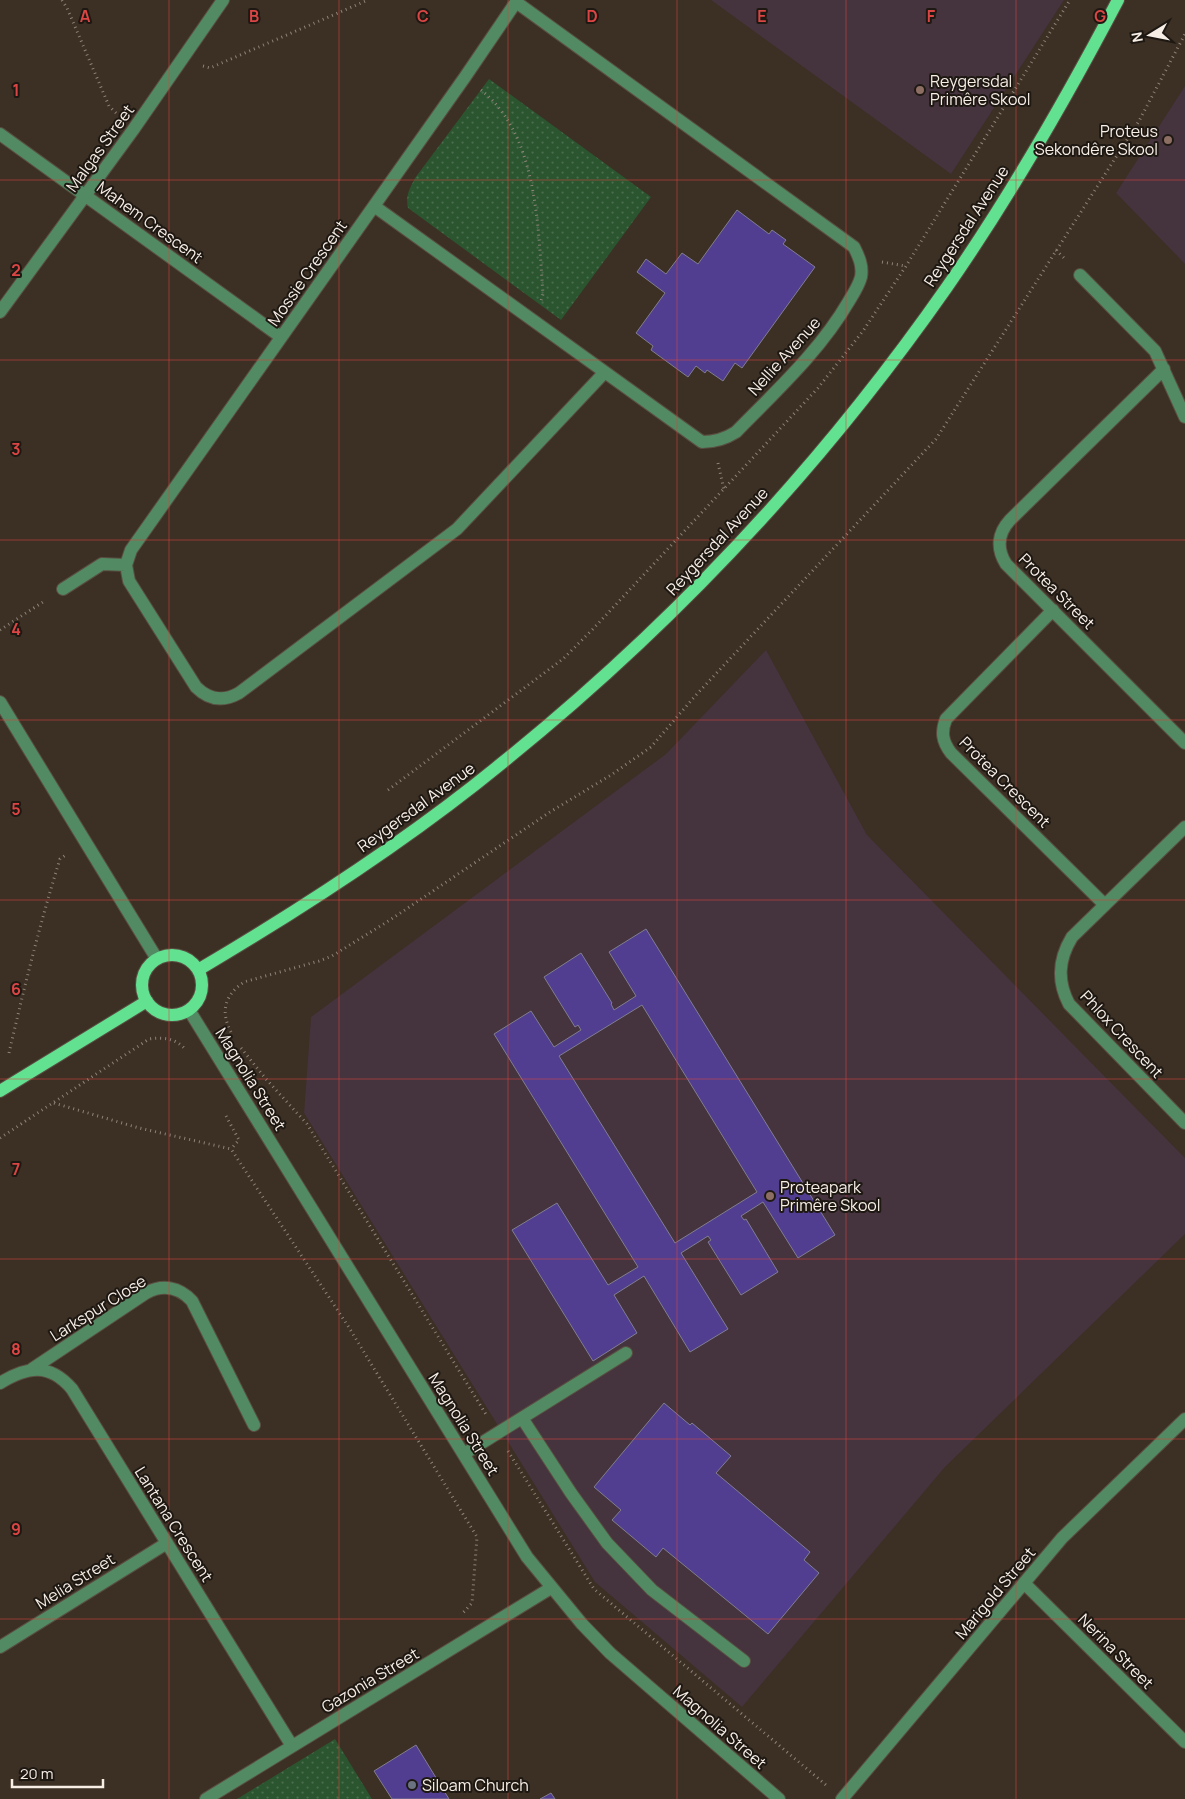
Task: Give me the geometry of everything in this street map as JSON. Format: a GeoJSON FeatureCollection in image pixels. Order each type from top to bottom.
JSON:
{"type":"FeatureCollection","features":[{"type":"Feature","properties":{"kind":"main road","name":"Reygersdal Avenue"},"geometry":{"type":"LineString","coordinates":[[198,970],[353,873],[416,829],[500,766],[618,664],[738,545],[848,419],[948,286],[1032,154],[1079,74],[1118,0]]}},
{"type":"Feature","properties":{"kind":"main road"},"geometry":{"type":"LineString","coordinates":[[174,955],[184,958],[198,970],[201,978],[200,996],[196,1004],[189,1010],[171,1015],[153,1008],[147,1001],[142,983],[145,974],[157,959],[174,955]]}},
{"type":"Feature","properties":{"kind":"main road"},"geometry":{"type":"LineString","coordinates":[[0,1091],[147,1001]]}},
{"type":"Feature","properties":{"kind":"street","name":"Malgas Street"},"geometry":{"type":"LineString","coordinates":[[0,312],[134,130],[222,0]]}},
{"type":"Feature","properties":{"kind":"street","name":"Mossie Crescent"},"geometry":{"type":"LineString","coordinates":[[126,565],[131,550],[465,78],[516,1]]}},
{"type":"Feature","properties":{"kind":"street","name":"Nellie Avenue"},"geometry":{"type":"LineString","coordinates":[[516,1],[846,240],[854,247],[859,257],[861,277],[858,287],[842,314],[819,345],[736,432],[725,439],[713,442]]}},
{"type":"Feature","properties":{"kind":"street","name":"Mahem Crescent"},"geometry":{"type":"LineString","coordinates":[[0,134],[281,337]]}},
{"type":"Feature","properties":{"kind":"street"},"geometry":{"type":"LineString","coordinates":[[374,206],[692,437],[702,442],[713,442]]}},
{"type":"Feature","properties":{"kind":"street"},"geometry":{"type":"LineString","coordinates":[[1080,275],[1155,351],[1185,417]]}},
{"type":"Feature","properties":{"kind":"street","name":"Protea Street"},"geometry":{"type":"LineString","coordinates":[[1164,370],[1010,520],[1000,534],[1000,550],[1006,564],[1185,743]]}},
{"type":"Feature","properties":{"kind":"street"},"geometry":{"type":"LineString","coordinates":[[63,589],[102,564],[126,565],[129,581],[196,686],[209,697],[217,699],[229,698],[239,693],[457,529],[604,373]]}},
{"type":"Feature","properties":{"kind":"street","name":"Protea Crescent"},"geometry":{"type":"LineString","coordinates":[[1053,610],[946,719],[942,728],[943,738],[951,753],[1105,905]]}},
{"type":"Feature","properties":{"kind":"street"},"geometry":{"type":"LineString","coordinates":[[0,702],[157,959]]}},
{"type":"Feature","properties":{"kind":"street","name":"Phlox Crescent"},"geometry":{"type":"LineString","coordinates":[[1185,827],[1072,937],[1066,947],[1060,969],[1062,989],[1069,1004],[1185,1123]]}},
{"type":"Feature","properties":{"kind":"street","name":"Magnolia Street"},"geometry":{"type":"LineString","coordinates":[[189,1010],[527,1557],[582,1624],[610,1653],[779,1799]]}},
{"type":"Feature","properties":{"kind":"street","name":"Larkspur Close"},"geometry":{"type":"LineString","coordinates":[[32,1369],[146,1293],[161,1288],[170,1288],[186,1294],[192,1301],[254,1424]]}},
{"type":"Feature","properties":{"kind":"street"},"geometry":{"type":"LineString","coordinates":[[464,1454],[626,1353]]}},
{"type":"Feature","properties":{"kind":"street"},"geometry":{"type":"LineString","coordinates":[[0,1383],[20,1372],[32,1369]]}},
{"type":"Feature","properties":{"kind":"street","name":"Lantana Crescent"},"geometry":{"type":"LineString","coordinates":[[32,1369],[44,1370],[55,1374],[72,1389],[292,1746]]}},
{"type":"Feature","properties":{"kind":"street"},"geometry":{"type":"LineString","coordinates":[[522,1418],[571,1493],[607,1543],[652,1590],[744,1661]]}},
{"type":"Feature","properties":{"kind":"street","name":"Marigold Street"},"geometry":{"type":"LineString","coordinates":[[842,1799],[1062,1538],[1185,1419]]}},
{"type":"Feature","properties":{"kind":"street","name":"Melia Street"},"geometry":{"type":"LineString","coordinates":[[0,1647],[167,1543]]}},
{"type":"Feature","properties":{"kind":"street","name":"Nerina Street"},"geometry":{"type":"LineString","coordinates":[[1024,1583],[1184,1738]]}},
{"type":"Feature","properties":{"kind":"street","name":"Gazonia Street"},"geometry":{"type":"LineString","coordinates":[[206,1799],[551,1588]]}},
{"type":"Feature","properties":{"kind":"path"},"geometry":{"type":"LineString","coordinates":[[62,0],[109,106],[134,130]]}},
{"type":"Feature","properties":{"kind":"path"},"geometry":{"type":"LineString","coordinates":[[180,62],[210,68],[368,0]]}},
{"type":"Feature","properties":{"kind":"path"},"geometry":{"type":"LineString","coordinates":[[233,1035],[226,1022],[225,1006],[235,988],[244,982],[332,956],[390,920],[550,812],[611,775],[651,747],[696,695],[936,439],[1139,120],[1185,34]]}},
{"type":"Feature","properties":{"kind":"path"},"geometry":{"type":"LineString","coordinates":[[465,78],[490,97],[506,118],[519,141],[530,178],[538,230],[543,294],[534,323]]}},
{"type":"Feature","properties":{"kind":"path"},"geometry":{"type":"LineString","coordinates":[[713,442],[724,490]]}},
{"type":"Feature","properties":{"kind":"path"},"geometry":{"type":"LineString","coordinates":[[0,630],[63,589]]}},
{"type":"Feature","properties":{"kind":"path"},"geometry":{"type":"LineString","coordinates":[[9,1053],[23,991],[60,859],[84,839]]}},
{"type":"Feature","properties":{"kind":"path"},"geometry":{"type":"LineString","coordinates":[[0,1138],[149,1039],[169,1038],[188,1052]]}},
{"type":"Feature","properties":{"kind":"path"},"geometry":{"type":"LineString","coordinates":[[237,1041],[266,1079],[307,1124],[594,1589],[842,1799]]}},
{"type":"Feature","properties":{"kind":"path"},"geometry":{"type":"LineString","coordinates":[[221,1060],[240,1047]]}},
{"type":"Feature","properties":{"kind":"path"},"geometry":{"type":"LineString","coordinates":[[54,1102],[139,1128],[231,1149],[348,1326],[477,1537],[472,1603],[454,1623],[467,1640]]}},
{"type":"Feature","properties":{"kind":"path"},"geometry":{"type":"LineString","coordinates":[[225,1115],[239,1140],[231,1149]]}},
{"type":"Feature","properties":{"kind":"shaded area","name":"Reygersdal Primêre Skool"},"geometry":{"type":"Polygon","coordinates":[[[711,0],[1064,0],[951,174],[711,0]]]}},
{"type":"Feature","properties":{"kind":"shaded area","name":"Proteus Sekondêre Skool"},"geometry":{"type":"Polygon","coordinates":[[[1185,86],[1185,264],[1116,193],[1185,86]]]}},
{"type":"Feature","properties":{"kind":"shaded area","name":"Proteapark Primêre Skool"},"geometry":{"type":"Polygon","coordinates":[[[766,650],[867,835],[1185,1158],[1185,1234],[945,1467],[742,1707],[595,1582],[304,1113],[311,1017],[666,754],[766,650]]]}},
{"type":"Feature","properties":{"kind":"green space"},"geometry":{"type":"Polygon","coordinates":[[[489,79],[651,197],[561,320],[408,208],[408,196],[415,178],[489,79]]]}},
{"type":"Feature","properties":{"kind":"green space"},"geometry":{"type":"Polygon","coordinates":[[[335,1739],[372,1799],[237,1799],[335,1739]]]}},
{"type":"Feature","properties":{"kind":"building"},"geometry":{"type":"Polygon","coordinates":[[[737,210],[769,234],[772,230],[786,240],[783,244],[815,267],[742,368],[735,363],[723,381],[707,370],[705,373],[696,366],[688,377],[651,350],[653,346],[636,333],[665,293],[637,272],[646,259],[666,274],[682,253],[698,264],[737,210]]]}},
{"type":"Feature","properties":{"kind":"building"},"geometry":{"type":"Polygon","coordinates":[[[646,929],[835,1235],[798,1258],[763,1202],[741,1216],[744,1220],[746,1219],[778,1272],[741,1295],[708,1242],[711,1240],[708,1236],[681,1253],[728,1329],[690,1352],[644,1276],[614,1295],[637,1333],[593,1361],[512,1230],[557,1203],[608,1285],[638,1267],[494,1034],[531,1011],[554,1047],[581,1030],[578,1025],[575,1027],[544,977],[581,953],[612,1003],[614,1010],[636,996],[609,952],[646,929]],[[642,1005],[559,1056],[675,1243],[757,1192],[642,1005]]]}},
{"type":"Feature","properties":{"kind":"building"},"geometry":{"type":"Polygon","coordinates":[[[664,1403],[690,1425],[692,1423],[731,1456],[716,1473],[810,1552],[804,1560],[819,1573],[768,1634],[663,1548],[656,1557],[612,1520],[621,1510],[594,1487],[664,1403]]]}},
{"type":"Feature","properties":{"kind":"building","name":"Siloam Church"},"geometry":{"type":"Polygon","coordinates":[[[416,1745],[449,1799],[392,1799],[374,1771],[416,1745]]]}},
{"type":"Feature","properties":{"kind":"building","name":"Siloam Church"},"geometry":{"type":"Polygon","coordinates":[[[551,1793],[555,1799],[540,1799],[551,1793]]]}},
{"type":"Feature","properties":{"kind":"place","name":"Reygersdal Primêre Skool"},"geometry":{"type":"Point","coordinates":[920,90]}},
{"type":"Feature","properties":{"kind":"place","name":"Proteus Sekondêre Skool"},"geometry":{"type":"Point","coordinates":[1168,140]}},
{"type":"Feature","properties":{"kind":"place","name":"Proteapark Primêre Skool"},"geometry":{"type":"Point","coordinates":[770,1196]}},
{"type":"Feature","properties":{"kind":"place","name":"Siloam Church"},"geometry":{"type":"Point","coordinates":[412,1785]}}]}
